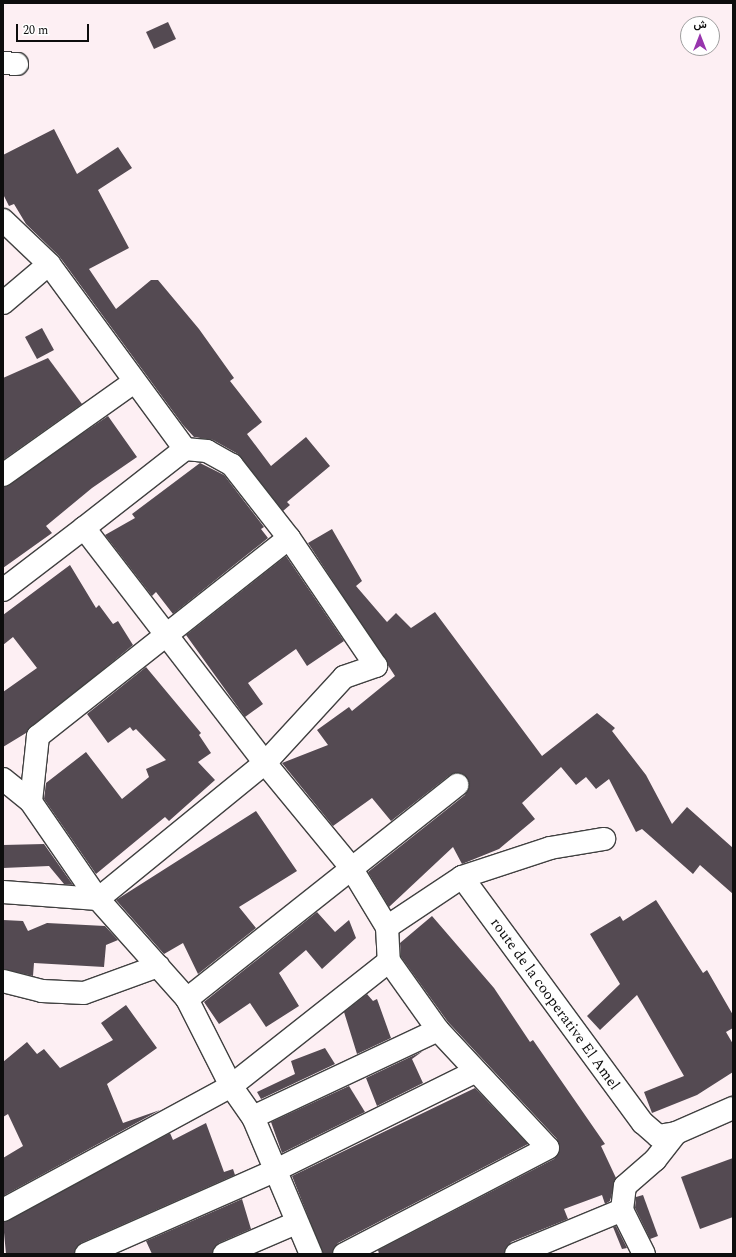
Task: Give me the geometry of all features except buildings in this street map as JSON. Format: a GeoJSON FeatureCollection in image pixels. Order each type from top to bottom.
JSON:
{"type":"FeatureCollection","features":[{"type":"Feature","properties":{"kind":"street"},"geometry":{"type":"LineString","coordinates":[[3,220],[49,264],[184,449]]}},
{"type":"Feature","properties":{"kind":"street"},"geometry":{"type":"LineString","coordinates":[[3,303],[49,264]]}},
{"type":"Feature","properties":{"kind":"street"},"geometry":{"type":"LineString","coordinates":[[3,475],[134,382]]}},
{"type":"Feature","properties":{"kind":"street"},"geometry":{"type":"LineString","coordinates":[[3,590],[184,449],[207,451],[232,465],[289,538],[376,666],[344,677],[265,763],[98,899],[3,892]]}},
{"type":"Feature","properties":{"kind":"street"},"geometry":{"type":"LineString","coordinates":[[84,528],[265,763],[350,866],[387,927],[389,961],[438,1030],[548,1148],[344,1254]]}},
{"type":"Feature","properties":{"kind":"street"},"geometry":{"type":"LineString","coordinates":[[31,802],[38,736],[289,538]]}},
{"type":"Feature","properties":{"kind":"street"},"geometry":{"type":"LineString","coordinates":[[3,773],[35,766]]}},
{"type":"Feature","properties":{"kind":"street"},"geometry":{"type":"LineString","coordinates":[[3,779],[31,802],[98,899],[188,999],[231,1086],[253,1117],[296,1223],[311,1254]]}},
{"type":"Feature","properties":{"kind":"street"},"geometry":{"type":"LineString","coordinates":[[188,999],[350,866],[456,785]]}},
{"type":"Feature","properties":{"kind":"street"},"geometry":{"type":"LineString","coordinates":[[387,927],[462,877],[550,848],[604,839]]}},
{"type":"Feature","properties":{"kind":"street","name":"route de la cooperative El Amel"},"geometry":{"type":"LineString","coordinates":[[462,877],[643,1123],[658,1136],[676,1134],[733,1108]]}},
{"type":"Feature","properties":{"kind":"street"},"geometry":{"type":"LineString","coordinates":[[3,1210],[231,1086],[389,961]]}},
{"type":"Feature","properties":{"kind":"street"},"geometry":{"type":"LineString","coordinates":[[3,981],[42,991],[84,993],[158,966]]}},
{"type":"Feature","properties":{"kind":"street"},"geometry":{"type":"LineString","coordinates":[[253,1117],[438,1030]]}},
{"type":"Feature","properties":{"kind":"street"},"geometry":{"type":"LineString","coordinates":[[86,1254],[274,1171],[476,1072]]}},
{"type":"Feature","properties":{"kind":"street"},"geometry":{"type":"LineString","coordinates":[[644,1254],[622,1210],[625,1186],[655,1160],[676,1134]]}},
{"type":"Feature","properties":{"kind":"street"},"geometry":{"type":"LineString","coordinates":[[516,1254],[622,1210]]}},
{"type":"Feature","properties":{"kind":"street"},"geometry":{"type":"LineString","coordinates":[[224,1254],[296,1223]]}}]}
